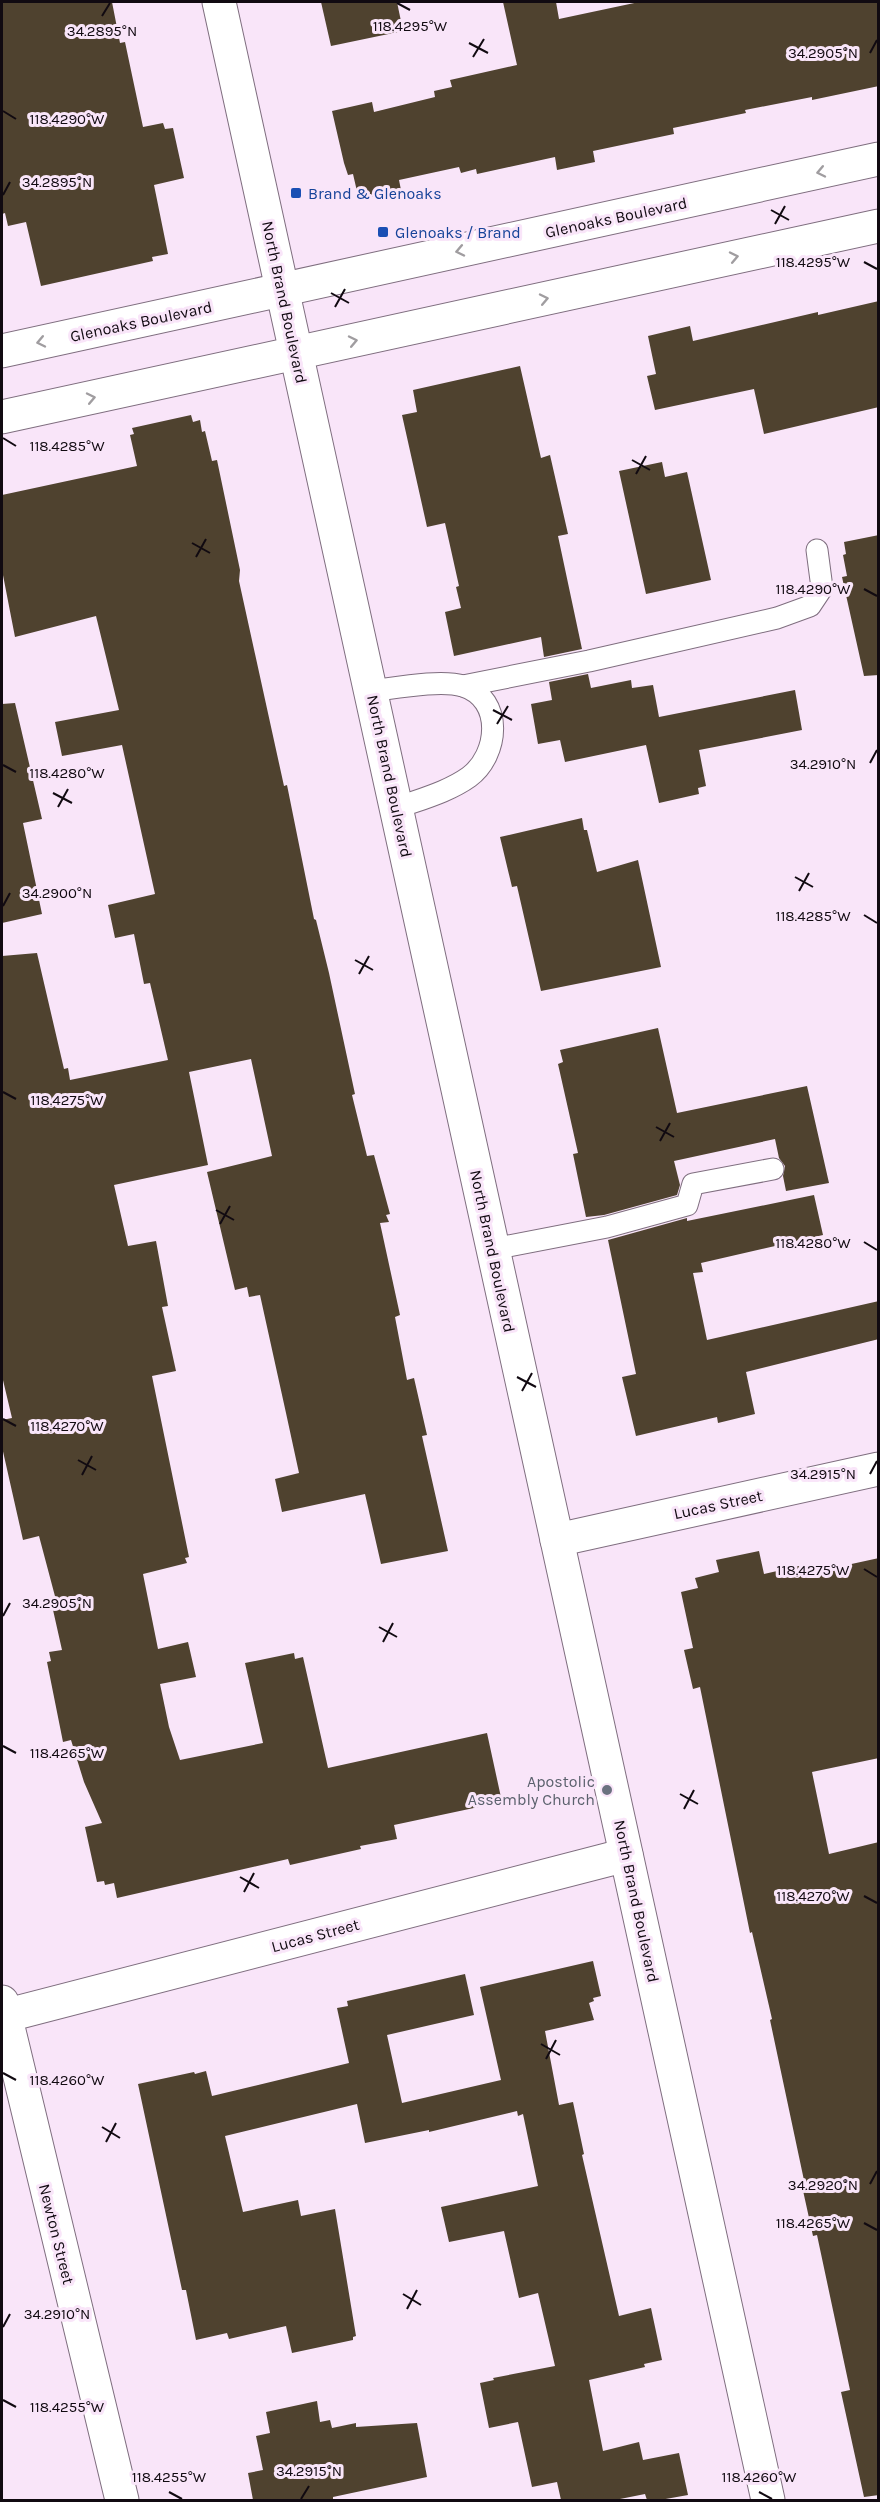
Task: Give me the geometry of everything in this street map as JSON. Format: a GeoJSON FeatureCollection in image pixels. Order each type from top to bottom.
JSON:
{"type":"FeatureCollection","features":[{"type":"Feature","properties":{"kind":"street","name":"North Brand Boulevard"},"geometry":{"type":"LineString","coordinates":[[219,2],[768,2500]]}},
{"type":"Feature","properties":{"kind":"street","name":"Glenoaks Boulevard"},"geometry":{"type":"LineString","coordinates":[[2,351],[879,159]]}},
{"type":"Feature","properties":{"kind":"street"},"geometry":{"type":"LineString","coordinates":[[2,417],[879,226]]}},
{"type":"Feature","properties":{"kind":"street","name":"Lucas Street"},"geometry":{"type":"LineString","coordinates":[[557,1540],[879,1469]]}},
{"type":"Feature","properties":{"kind":"street","name":"Lucas Street"},"geometry":{"type":"LineString","coordinates":[[3,2009],[626,1855]]}},
{"type":"Feature","properties":{"kind":"street","name":"Newton Street"},"geometry":{"type":"LineString","coordinates":[[3,2009],[122,2500]]}},
{"type":"Feature","properties":{"kind":"lane"},"geometry":{"type":"LineString","coordinates":[[371,691],[427,684],[463,686],[589,661],[777,618],[810,606],[822,588],[817,550]]}},
{"type":"Feature","properties":{"kind":"lane"},"geometry":{"type":"LineString","coordinates":[[397,808],[448,789],[470,776],[482,762],[492,743],[493,717],[481,696],[463,686]]}},
{"type":"Feature","properties":{"kind":"lane"},"geometry":{"type":"LineString","coordinates":[[493,1248],[607,1227],[687,1205],[693,1184],[772,1169]]}},
{"type":"Feature","properties":{"kind":"building"},"geometry":{"type":"Polygon","coordinates":[[[2,2],[112,2],[120,43],[125,42],[143,127],[163,123],[165,129],[173,128],[184,178],[154,185],[168,254],[152,257],[153,261],[41,286],[26,222],[8,226],[5,213],[2,214],[2,2]]]}},
{"type":"Feature","properties":{"kind":"building"},"geometry":{"type":"Polygon","coordinates":[[[321,2],[397,2],[403,31],[331,46],[321,2]]]}},
{"type":"Feature","properties":{"kind":"building"},"geometry":{"type":"Polygon","coordinates":[[[503,2],[556,2],[559,19],[639,2],[879,2],[879,86],[812,100],[812,97],[745,110],[746,113],[673,128],[674,134],[593,151],[595,162],[557,170],[555,157],[477,174],[476,169],[461,173],[459,167],[399,180],[401,190],[359,200],[353,174],[348,175],[344,163],[332,111],[372,102],[374,112],[435,97],[434,91],[452,87],[450,80],[517,65],[503,2]]]}},
{"type":"Feature","properties":{"kind":"building"},"geometry":{"type":"Polygon","coordinates":[[[879,301],[879,407],[764,434],[754,389],[655,410],[647,376],[656,374],[648,336],[690,326],[693,341],[818,312],[818,315],[879,301]]]}},
{"type":"Feature","properties":{"kind":"building"},"geometry":{"type":"Polygon","coordinates":[[[520,366],[541,458],[550,455],[568,534],[558,536],[582,649],[544,657],[541,637],[454,656],[445,612],[461,608],[456,587],[459,586],[445,523],[427,527],[402,415],[417,412],[413,390],[520,366]]]}},
{"type":"Feature","properties":{"kind":"building"},"geometry":{"type":"Polygon","coordinates":[[[191,415],[193,422],[200,420],[212,461],[217,460],[240,570],[239,581],[284,786],[287,785],[314,919],[329,973],[355,1094],[352,1095],[367,1156],[374,1155],[390,1214],[386,1215],[389,1222],[380,1223],[400,1315],[395,1317],[407,1380],[414,1378],[427,1435],[422,1436],[448,1551],[381,1564],[365,1494],[282,1512],[275,1479],[299,1473],[260,1295],[249,1297],[247,1287],[235,1290],[207,1172],[272,1156],[251,1059],[189,1072],[208,1165],[114,1185],[128,1246],[156,1241],[168,1306],[162,1307],[176,1371],[152,1376],[189,1557],[185,1558],[187,1563],[143,1574],[158,1649],[188,1642],[196,1677],[160,1684],[169,1727],[180,1760],[263,1743],[245,1663],[294,1653],[295,1659],[303,1657],[328,1768],[487,1733],[502,1802],[394,1825],[397,1839],[360,1846],[361,1849],[290,1865],[288,1859],[117,1898],[114,1883],[105,1885],[104,1881],[97,1882],[85,1827],[102,1823],[84,1782],[71,1740],[63,1742],[47,1662],[51,1661],[49,1652],[62,1650],[51,1601],[56,1600],[39,1536],[23,1540],[2,1447],[2,1420],[12,1418],[2,1376],[2,956],[37,953],[64,1069],[68,1068],[70,1080],[168,1060],[150,983],[144,984],[134,934],[115,938],[108,905],[155,894],[122,745],[62,756],[55,722],[119,710],[96,616],[15,637],[2,570],[2,495],[137,466],[130,435],[134,434],[132,428],[191,415]]]}},
{"type":"Feature","properties":{"kind":"building"},"geometry":{"type":"Polygon","coordinates":[[[662,462],[665,477],[687,472],[711,580],[646,594],[619,471],[662,462]]]}},
{"type":"Feature","properties":{"kind":"building"},"geometry":{"type":"Polygon","coordinates":[[[879,535],[879,675],[864,676],[842,577],[847,576],[843,555],[846,554],[844,542],[879,535]]]}},
{"type":"Feature","properties":{"kind":"building"},"geometry":{"type":"Polygon","coordinates":[[[588,674],[591,688],[631,680],[632,688],[653,685],[659,717],[795,690],[802,730],[699,750],[706,786],[698,788],[699,794],[659,803],[646,745],[565,762],[560,740],[538,744],[531,704],[552,700],[549,682],[588,674]]]}},
{"type":"Feature","properties":{"kind":"building"},"geometry":{"type":"Polygon","coordinates":[[[15,703],[42,819],[23,823],[42,914],[2,923],[2,704],[15,703]]]}},
{"type":"Feature","properties":{"kind":"building"},"geometry":{"type":"Polygon","coordinates":[[[582,818],[597,872],[638,860],[661,967],[541,991],[517,886],[512,887],[500,837],[582,818]]]}},
{"type":"Feature","properties":{"kind":"building"},"geometry":{"type":"Polygon","coordinates":[[[658,1028],[677,1113],[807,1086],[829,1183],[786,1191],[783,1176],[785,1166],[779,1158],[775,1139],[674,1161],[680,1185],[677,1195],[604,1215],[586,1217],[573,1154],[578,1153],[558,1064],[563,1062],[560,1050],[658,1028]]]}},
{"type":"Feature","properties":{"kind":"building"},"geometry":{"type":"Polygon","coordinates":[[[814,1195],[823,1235],[701,1263],[703,1272],[693,1273],[707,1340],[879,1301],[879,1339],[746,1372],[755,1414],[718,1423],[717,1417],[636,1436],[622,1377],[636,1374],[608,1240],[687,1218],[687,1221],[814,1195]]]}},
{"type":"Feature","properties":{"kind":"building"},"geometry":{"type":"Polygon","coordinates":[[[759,1551],[764,1574],[799,1566],[801,1575],[879,1558],[879,1758],[812,1772],[829,1854],[879,1842],[879,2495],[864,2497],[841,2392],[850,2390],[817,2235],[813,2236],[802,2186],[805,2185],[770,2020],[772,2019],[752,1932],[750,1933],[700,1687],[693,1689],[684,1650],[693,1648],[681,1592],[698,1588],[695,1578],[719,1572],[716,1560],[759,1551]]]}},
{"type":"Feature","properties":{"kind":"building"},"geometry":{"type":"Polygon","coordinates":[[[593,1961],[601,1996],[593,1998],[594,2001],[589,2003],[594,2020],[545,2031],[559,2105],[573,2102],[584,2154],[582,2155],[619,2316],[651,2308],[662,2360],[644,2364],[645,2367],[589,2380],[603,2451],[639,2442],[643,2460],[679,2453],[688,2495],[660,2500],[647,2500],[645,2494],[615,2500],[561,2500],[557,2482],[532,2487],[518,2422],[489,2428],[480,2383],[494,2380],[493,2378],[555,2366],[538,2293],[519,2298],[504,2231],[449,2242],[441,2207],[538,2186],[523,2114],[518,2116],[517,2111],[429,2132],[429,2130],[365,2143],[357,2104],[225,2136],[243,2212],[298,2200],[301,2216],[335,2209],[356,2336],[353,2340],[292,2353],[286,2326],[229,2339],[227,2333],[196,2340],[186,2290],[182,2290],[138,2084],[206,2071],[212,2096],[349,2063],[337,2008],[348,2006],[347,2001],[465,1974],[474,2015],[387,2035],[402,2103],[501,2080],[480,1987],[593,1961]]]}},
{"type":"Feature","properties":{"kind":"building"},"geometry":{"type":"Polygon","coordinates":[[[317,2401],[320,2422],[330,2420],[332,2428],[356,2423],[356,2427],[417,2423],[427,2477],[333,2497],[333,2500],[253,2500],[248,2473],[263,2470],[256,2436],[270,2433],[266,2412],[317,2401]]]}},
{"type":"Feature","properties":{"kind":"place","name":"Brand & Glenoaks"},"geometry":{"type":"Point","coordinates":[296,193]}},
{"type":"Feature","properties":{"kind":"place","name":"Glenoaks / Brand"},"geometry":{"type":"Point","coordinates":[383,232]}},
{"type":"Feature","properties":{"kind":"place","name":"Apostolic Assembly Church"},"geometry":{"type":"Point","coordinates":[607,1790]}}]}
